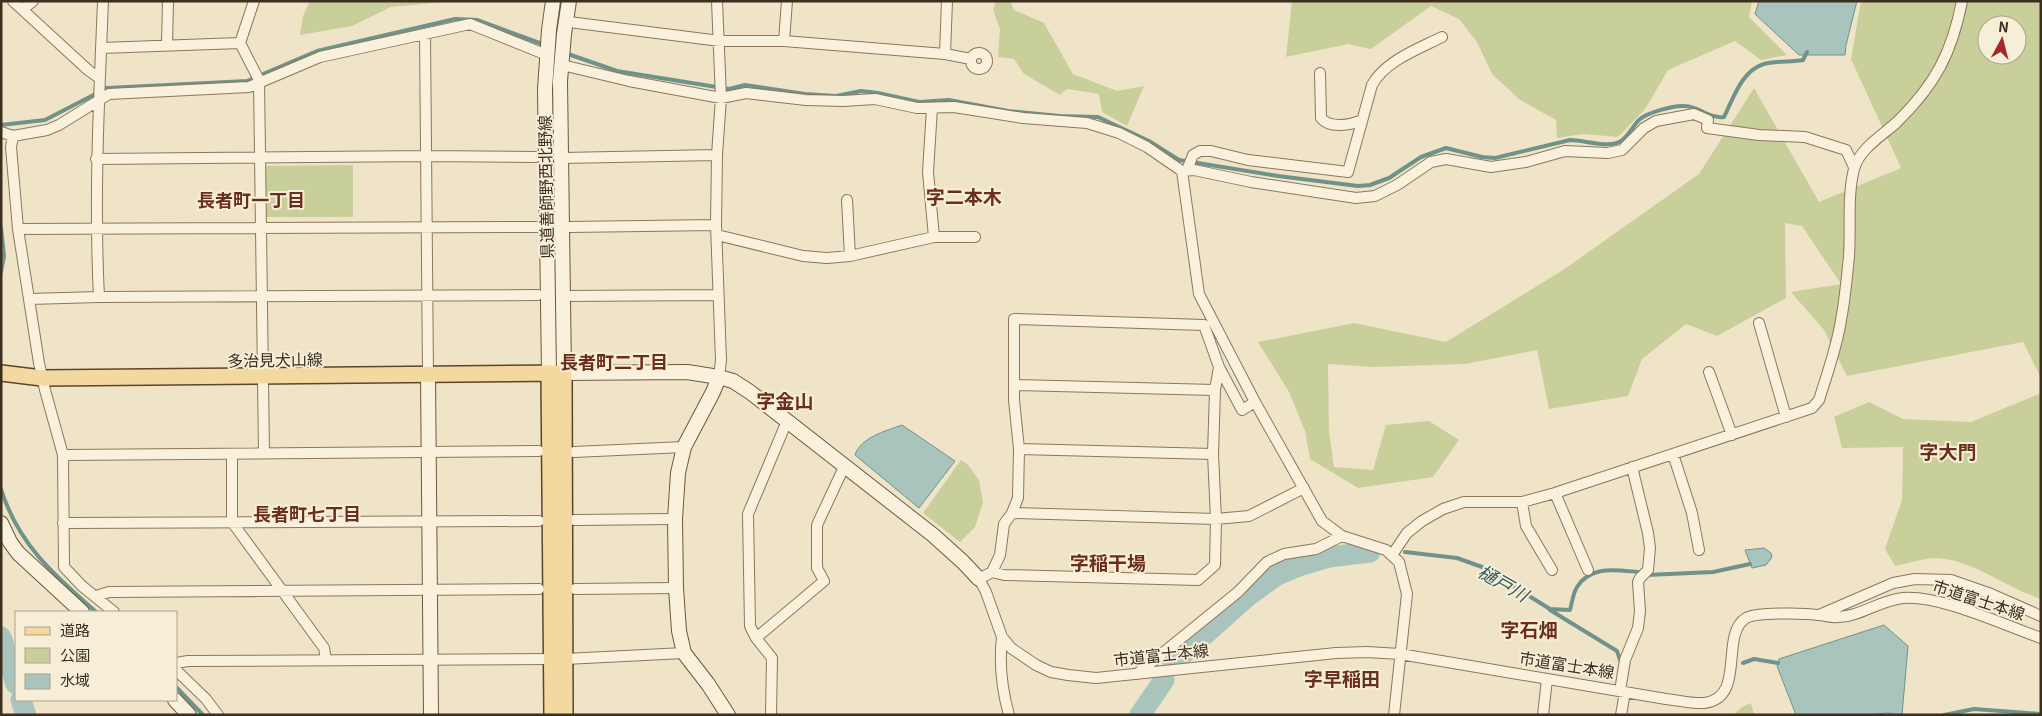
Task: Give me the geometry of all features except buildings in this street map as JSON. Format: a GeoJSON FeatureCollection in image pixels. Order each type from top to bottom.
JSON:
{"type":"FeatureCollection","features":[{"type":"Feature","properties":{"kind":"main road","name":"多治見犬山線"},"geometry":{"type":"LineString","coordinates":[[1,373],[42,378],[556,373]]}},
{"type":"Feature","properties":{"kind":"main road"},"geometry":{"type":"LineString","coordinates":[[552,715],[558,659],[556,373]]}},
{"type":"Feature","properties":{"kind":"main road"},"geometry":{"type":"LineString","coordinates":[[558,659],[565,715]]}},
{"type":"Feature","properties":{"kind":"street"},"geometry":{"type":"LineString","coordinates":[[13,1],[88,70],[99,90],[109,94],[249,87],[257,78],[320,57],[470,24],[548,48]]}},
{"type":"Feature","properties":{"kind":"street"},"geometry":{"type":"LineString","coordinates":[[23,10],[33,1]]}},
{"type":"Feature","properties":{"kind":"street"},"geometry":{"type":"LineString","coordinates":[[98,297],[95,229],[96,159],[103,1]]}},
{"type":"Feature","properties":{"kind":"street"},"geometry":{"type":"LineString","coordinates":[[166,44],[168,1]]}},
{"type":"Feature","properties":{"kind":"street"},"geometry":{"type":"LineString","coordinates":[[254,1],[240,43],[257,78],[260,158],[264,454]]}},
{"type":"Feature","properties":{"kind":"street","name":"県道善師野西北野線"},"geometry":{"type":"LineString","coordinates":[[553,1],[545,89],[556,373]]}},
{"type":"Feature","properties":{"kind":"street","name":"県道善師野西北野線"},"geometry":{"type":"LineString","coordinates":[[556,373],[564,296],[562,56],[569,1]]}},
{"type":"Feature","properties":{"kind":"street"},"geometry":{"type":"LineString","coordinates":[[717,1],[721,98],[717,155],[716,230],[721,360],[719,376],[713,392],[684,447],[678,473],[675,519],[676,588],[679,631],[684,653],[708,684],[728,715]]}},
{"type":"Feature","properties":{"kind":"street"},"geometry":{"type":"LineString","coordinates":[[784,42],[787,1]]}},
{"type":"Feature","properties":{"kind":"street"},"geometry":{"type":"LineString","coordinates":[[945,54],[947,1]]}},
{"type":"Feature","properties":{"kind":"street"},"geometry":{"type":"LineString","coordinates":[[1392,555],[1407,533],[1422,521],[1444,509],[1464,502],[1522,502],[1555,493],[1812,408],[1819,400],[1841,320],[1849,254],[1854,167],[1861,155],[1897,122],[1924,92],[1950,51],[1957,30],[1962,1]]}},
{"type":"Feature","properties":{"kind":"street"},"geometry":{"type":"LineString","coordinates":[[569,22],[720,41],[784,42],[945,54],[971,59]]}},
{"type":"Feature","properties":{"kind":"street"},"geometry":{"type":"LineString","coordinates":[[425,34],[431,715]]}},
{"type":"Feature","properties":{"kind":"street"},"geometry":{"type":"LineString","coordinates":[[1394,715],[1407,594],[1399,562],[1386,550],[1342,536],[1322,521],[1255,402],[1199,294],[1184,170],[1193,155],[1200,151],[1211,151],[1248,160],[1348,172],[1372,85],[1377,76],[1408,55],[1442,37]]}},
{"type":"Feature","properties":{"kind":"street"},"geometry":{"type":"LineString","coordinates":[[101,48],[166,44],[240,43]]}},
{"type":"Feature","properties":{"kind":"street"},"geometry":{"type":"LineString","coordinates":[[562,56],[629,81],[721,98],[746,92],[806,100],[844,101],[875,99],[917,108],[954,107],[1023,118],[1087,123],[1120,133],[1184,170],[1332,196],[1356,198],[1375,196],[1397,185],[1431,162],[1446,159],[1491,167],[1526,162],[1565,151],[1608,153],[1622,150],[1644,128],[1656,121],[1694,114],[1708,120],[1707,128],[1759,135],[1805,137],[1846,150],[1854,167]]}},
{"type":"Feature","properties":{"kind":"street"},"geometry":{"type":"LineString","coordinates":[[1320,73],[1321,118],[1324,122],[1341,125],[1362,120]]}},
{"type":"Feature","properties":{"kind":"street"},"geometry":{"type":"LineString","coordinates":[[1,132],[13,136],[48,130],[93,105],[99,90]]}},
{"type":"Feature","properties":{"kind":"street"},"geometry":{"type":"LineString","coordinates":[[932,108],[928,172],[934,237]]}},
{"type":"Feature","properties":{"kind":"street"},"geometry":{"type":"LineString","coordinates":[[13,136],[11,147],[18,229],[42,378],[63,455],[64,567],[82,586],[113,611]]}},
{"type":"Feature","properties":{"kind":"street"},"geometry":{"type":"LineString","coordinates":[[562,158],[717,155]]}},
{"type":"Feature","properties":{"kind":"street"},"geometry":{"type":"LineString","coordinates":[[96,159],[536,157]]}},
{"type":"Feature","properties":{"kind":"street"},"geometry":{"type":"LineString","coordinates":[[847,200],[850,256]]}},
{"type":"Feature","properties":{"kind":"street"},"geometry":{"type":"LineString","coordinates":[[18,229],[537,227]]}},
{"type":"Feature","properties":{"kind":"street"},"geometry":{"type":"LineString","coordinates":[[569,227],[716,230],[803,256],[827,258],[850,256],[934,237],[975,236]]}},
{"type":"Feature","properties":{"kind":"street"},"geometry":{"type":"LineString","coordinates":[[29,299],[538,295]]}},
{"type":"Feature","properties":{"kind":"street"},"geometry":{"type":"LineString","coordinates":[[564,296],[718,295]]}},
{"type":"Feature","properties":{"kind":"street"},"geometry":{"type":"LineString","coordinates":[[979,579],[992,572],[1000,554],[1004,524],[1012,514],[1018,498],[1019,449],[1014,400],[1014,319],[1204,325],[1219,367],[1242,410],[1255,402]]}},
{"type":"Feature","properties":{"kind":"street"},"geometry":{"type":"LineString","coordinates":[[1759,323],[1786,417]]}},
{"type":"Feature","properties":{"kind":"street"},"geometry":{"type":"LineString","coordinates":[[992,572],[1004,575],[1198,580],[1215,565],[1216,519],[1213,454],[1215,390],[1219,367]]}},
{"type":"Feature","properties":{"kind":"street","name":"市道富士本線"},"geometry":{"type":"LineString","coordinates":[[556,373],[687,372],[719,376],[733,381],[750,392],[933,535],[963,562],[979,579],[986,592],[1002,637],[1023,658],[1051,672],[1096,678],[1336,653],[1400,654],[1698,703],[1714,700],[1726,688],[1736,630],[1743,620],[1756,615],[1819,615],[1838,618],[1902,598],[1921,599],[1943,603],[2041,638]]}},
{"type":"Feature","properties":{"kind":"street"},"geometry":{"type":"LineString","coordinates":[[1709,372],[1732,435]]}},
{"type":"Feature","properties":{"kind":"street"},"geometry":{"type":"LineString","coordinates":[[1015,385],[1215,390]]}},
{"type":"Feature","properties":{"kind":"street"},"geometry":{"type":"LineString","coordinates":[[772,715],[772,658],[756,638],[750,626],[748,514],[787,421]]}},
{"type":"Feature","properties":{"kind":"street"},"geometry":{"type":"LineString","coordinates":[[574,452],[684,447]]}},
{"type":"Feature","properties":{"kind":"street"},"geometry":{"type":"LineString","coordinates":[[1019,449],[1213,454]]}},
{"type":"Feature","properties":{"kind":"street"},"geometry":{"type":"LineString","coordinates":[[63,455],[539,451]]}},
{"type":"Feature","properties":{"kind":"street"},"geometry":{"type":"LineString","coordinates":[[232,454],[232,522],[324,648],[326,660]]}},
{"type":"Feature","properties":{"kind":"street"},"geometry":{"type":"LineString","coordinates":[[1673,454],[1692,513],[1699,550]]}},
{"type":"Feature","properties":{"kind":"street"},"geometry":{"type":"LineString","coordinates":[[756,638],[824,581],[817,568],[817,525],[844,467]]}},
{"type":"Feature","properties":{"kind":"street"},"geometry":{"type":"LineString","coordinates":[[1621,715],[1625,660],[1638,628],[1640,611],[1638,582],[1648,570],[1650,548],[1632,467]]}},
{"type":"Feature","properties":{"kind":"street"},"geometry":{"type":"LineString","coordinates":[[1012,514],[1216,519],[1249,516],[1304,488]]}},
{"type":"Feature","properties":{"kind":"street"},"geometry":{"type":"LineString","coordinates":[[1555,493],[1588,570]]}},
{"type":"Feature","properties":{"kind":"street"},"geometry":{"type":"LineString","coordinates":[[1522,502],[1526,526],[1552,570]]}},
{"type":"Feature","properties":{"kind":"street"},"geometry":{"type":"LineString","coordinates":[[574,520],[675,519]]}},
{"type":"Feature","properties":{"kind":"street"},"geometry":{"type":"LineString","coordinates":[[63,523],[539,520]]}},
{"type":"Feature","properties":{"kind":"street"},"geometry":{"type":"LineString","coordinates":[[1,523],[10,542],[18,553],[81,611]]}},
{"type":"Feature","properties":{"kind":"street"},"geometry":{"type":"LineString","coordinates":[[1137,674],[1238,592],[1266,562],[1284,554],[1316,549],[1342,536]]}},
{"type":"Feature","properties":{"kind":"street","name":"市道富士本線"},"geometry":{"type":"LineString","coordinates":[[1819,615],[1893,583],[1915,579],[1950,580],[1991,594],[2041,616]]}},
{"type":"Feature","properties":{"kind":"street"},"geometry":{"type":"LineString","coordinates":[[575,589],[676,588]]}},
{"type":"Feature","properties":{"kind":"street"},"geometry":{"type":"LineString","coordinates":[[96,596],[109,592],[540,589]]}},
{"type":"Feature","properties":{"kind":"street"},"geometry":{"type":"LineString","coordinates":[[1002,637],[1000,654],[1004,697],[1009,715]]}},
{"type":"Feature","properties":{"kind":"street"},"geometry":{"type":"LineString","coordinates":[[178,662],[431,658],[558,659],[684,653]]}},
{"type":"Feature","properties":{"kind":"street"},"geometry":{"type":"LineString","coordinates":[[178,672],[218,715]]}},
{"type":"Feature","properties":{"kind":"street"},"geometry":{"type":"LineString","coordinates":[[1543,715],[1547,679]]}},
{"type":"Feature","properties":{"kind":"street"},"geometry":{"type":"LineString","coordinates":[[176,701],[189,715]]}},
{"type":"Feature","properties":{"kind":"green space"},"geometry":{"type":"Polygon","coordinates":[[[310,1],[454,1],[391,7],[352,26],[300,35],[303,16],[310,1]]]}},
{"type":"Feature","properties":{"kind":"green space"},"geometry":{"type":"Polygon","coordinates":[[[996,1],[1010,1],[1014,10],[1044,23],[1073,74],[1117,91],[1144,86],[1127,126],[1102,112],[1099,94],[1067,89],[1060,95],[1024,74],[1014,59],[998,57],[1000,29],[993,10],[996,1]]]}},
{"type":"Feature","properties":{"kind":"green space"},"geometry":{"type":"Polygon","coordinates":[[[1292,1],[1752,1],[1749,17],[1787,55],[1761,60],[1735,41],[1668,70],[1645,109],[1618,137],[1583,134],[1557,138],[1556,120],[1520,100],[1492,74],[1477,42],[1459,19],[1431,6],[1371,49],[1348,44],[1286,57],[1292,1]]]}},
{"type":"Feature","properties":{"kind":"green space"},"geometry":{"type":"Polygon","coordinates":[[[1861,1],[2041,1],[2041,378],[2023,342],[1847,376],[1824,330],[1791,292],[1841,284],[1802,226],[1785,223],[1786,298],[1717,336],[1686,324],[1642,359],[1628,396],[1549,409],[1537,350],[1465,364],[1373,367],[1328,364],[1329,431],[1334,467],[1373,470],[1386,425],[1429,421],[1459,440],[1433,477],[1358,488],[1310,459],[1305,431],[1289,392],[1258,342],[1354,323],[1446,342],[1563,270],[1699,174],[1754,88],[1819,202],[1901,168],[1851,59],[1861,1]]]}},
{"type":"Feature","properties":{"kind":"green space"},"geometry":{"type":"Polygon","coordinates":[[[353,165],[353,217],[265,217],[264,166],[353,165]]]}},
{"type":"Feature","properties":{"kind":"green space"},"geometry":{"type":"Polygon","coordinates":[[[2041,393],[2041,599],[1963,563],[1931,558],[1895,566],[1885,549],[1902,500],[1903,447],[1842,448],[1834,417],[1869,402],[1903,419],[1971,422],[2041,393]]]}},
{"type":"Feature","properties":{"kind":"green space"},"geometry":{"type":"Polygon","coordinates":[[[961,460],[968,465],[979,480],[983,502],[975,527],[960,542],[923,513],[961,460]]]}},
{"type":"Feature","properties":{"kind":"green space"},"geometry":{"type":"Polygon","coordinates":[[[1751,703],[1754,715],[1733,715],[1742,707],[1751,703]]]}},
{"type":"Feature","properties":{"kind":"water"},"geometry":{"type":"Polygon","coordinates":[[[1759,1],[1857,1],[1845,55],[1799,55],[1755,14],[1759,1]]]}},
{"type":"Feature","properties":{"kind":"water"},"geometry":{"type":"Polygon","coordinates":[[[902,425],[955,461],[919,508],[855,455],[868,439],[902,425]]]}},
{"type":"Feature","properties":{"kind":"water"},"geometry":{"type":"Polygon","coordinates":[[[1764,548],[1771,553],[1772,557],[1766,565],[1752,568],[1745,550],[1764,548]]]}},
{"type":"Feature","properties":{"kind":"water"},"geometry":{"type":"Polygon","coordinates":[[[1884,625],[1908,646],[1902,715],[1888,713],[1869,715],[1796,715],[1777,666],[1779,659],[1884,625]]]}},
{"type":"Feature","properties":{"kind":"waterway"},"geometry":{"type":"LineString","coordinates":[[1,125],[45,120],[107,88],[247,81],[317,51],[455,19],[477,20],[545,45]]}},
{"type":"Feature","properties":{"kind":"waterway"},"geometry":{"type":"LineString","coordinates":[[565,53],[617,71],[729,89],[745,85],[805,94],[836,96],[861,91],[919,102],[949,100],[1008,111],[1060,116],[1098,117],[1149,141],[1179,160],[1278,176],[1358,186],[1370,185],[1389,178],[1421,157],[1446,148],[1482,157],[1495,158],[1570,140],[1614,144],[1625,138],[1637,122],[1648,114],[1680,106],[1724,117],[1739,86],[1756,67],[1768,63],[1803,60],[1807,52]]}},
{"type":"Feature","properties":{"kind":"waterway"},"geometry":{"type":"LineString","coordinates":[[1,228],[4,256],[1,272]]}},
{"type":"Feature","properties":{"kind":"waterway"},"geometry":{"type":"LineString","coordinates":[[1,489],[8,509],[27,542],[52,571],[95,611]]}},
{"type":"Feature","properties":{"kind":"waterway","name":"樋戸川"},"geometry":{"type":"LineString","coordinates":[[1173,663],[1248,596],[1277,575],[1329,557],[1370,552]]}},
{"type":"Feature","properties":{"kind":"waterway","name":"樋戸川"},"geometry":{"type":"LineString","coordinates":[[1405,552],[1457,558],[1482,567],[1550,609],[1570,610],[1576,589],[1589,575],[1604,570],[1638,572]]}},
{"type":"Feature","properties":{"kind":"waterway","name":"樋戸川"},"geometry":{"type":"LineString","coordinates":[[1647,575],[1713,572],[1750,564]]}},
{"type":"Feature","properties":{"kind":"waterway"},"geometry":{"type":"LineString","coordinates":[[1550,610],[1617,651],[1620,660]]}},
{"type":"Feature","properties":{"kind":"waterway"},"geometry":{"type":"LineString","coordinates":[[1,637],[15,681]]}},
{"type":"Feature","properties":{"kind":"waterway"},"geometry":{"type":"LineString","coordinates":[[1743,663],[1754,659],[1778,663]]}},
{"type":"Feature","properties":{"kind":"waterway","name":"樋戸川"},"geometry":{"type":"LineString","coordinates":[[1140,715],[1164,680]]}},
{"type":"Feature","properties":{"kind":"waterway"},"geometry":{"type":"LineString","coordinates":[[178,689],[203,715]]}},
{"type":"Feature","properties":{"kind":"waterway"},"geometry":{"type":"LineString","coordinates":[[21,701],[26,715]]}},
{"type":"Feature","properties":{"kind":"waterway"},"geometry":{"type":"LineString","coordinates":[[1944,715],[1974,709],[2041,714]]}},
{"type":"Feature","properties":{"kind":"district","name":"字二本木"},"geometry":{"type":"Point","coordinates":[964,195]}},
{"type":"Feature","properties":{"kind":"district","name":"長者町一丁目"},"geometry":{"type":"Point","coordinates":[251,199]}},
{"type":"Feature","properties":{"kind":"district","name":"長者町二丁目"},"geometry":{"type":"Point","coordinates":[614,361]}},
{"type":"Feature","properties":{"kind":"district","name":"字金山"},"geometry":{"type":"Point","coordinates":[785,399]}},
{"type":"Feature","properties":{"kind":"district","name":"字大門"},"geometry":{"type":"Point","coordinates":[1948,450]}},
{"type":"Feature","properties":{"kind":"district","name":"長者町七丁目"},"geometry":{"type":"Point","coordinates":[307,513]}},
{"type":"Feature","properties":{"kind":"district","name":"字稲干場"},"geometry":{"type":"Point","coordinates":[1108,561]}},
{"type":"Feature","properties":{"kind":"district","name":"字石畑"},"geometry":{"type":"Point","coordinates":[1529,628]}},
{"type":"Feature","properties":{"kind":"district","name":"字早稲田"},"geometry":{"type":"Point","coordinates":[1342,677]}}]}
